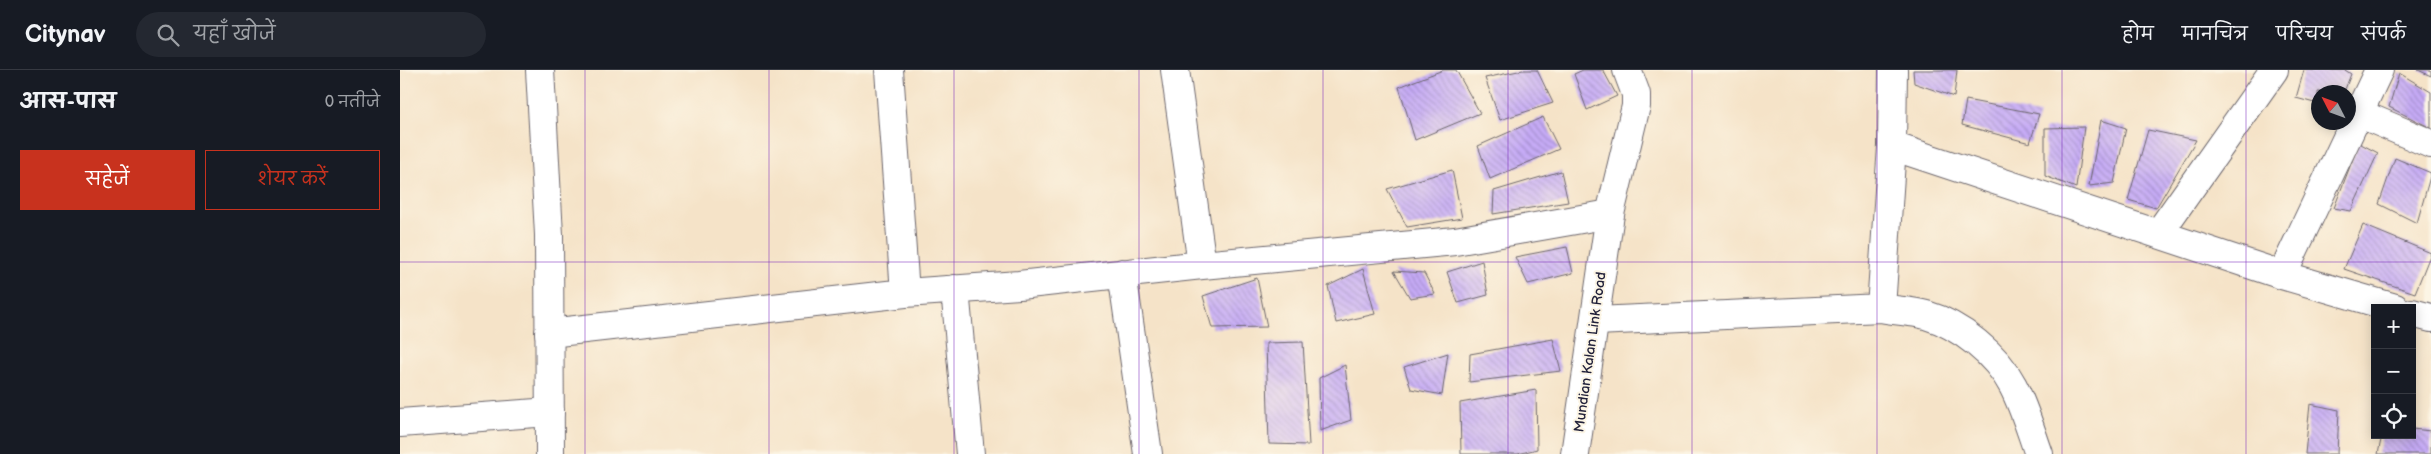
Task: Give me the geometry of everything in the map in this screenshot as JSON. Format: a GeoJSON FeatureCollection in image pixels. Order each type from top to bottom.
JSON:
{"type":"FeatureCollection","features":[{"type":"Feature","properties":{"kind":"street"},"geometry":{"type":"LineString","coordinates":[[540,70],[549,235],[550,454]]}},
{"type":"Feature","properties":{"kind":"street"},"geometry":{"type":"LineString","coordinates":[[888,70],[905,293]]}},
{"type":"Feature","properties":{"kind":"street"},"geometry":{"type":"LineString","coordinates":[[1174,70],[1202,264]]}},
{"type":"Feature","properties":{"kind":"street","name":"Mundian Kalan Link Road"},"geometry":{"type":"LineString","coordinates":[[1575,454],[1596,321],[1610,214],[1636,106],[1636,94],[1626,70]]}},
{"type":"Feature","properties":{"kind":"street"},"geometry":{"type":"LineString","coordinates":[[1881,308],[1892,146],[1893,70]]}},
{"type":"Feature","properties":{"kind":"street"},"geometry":{"type":"LineString","coordinates":[[2158,234],[2274,70]]}},
{"type":"Feature","properties":{"kind":"street"},"geometry":{"type":"LineString","coordinates":[[2282,275],[2379,70]]}},
{"type":"Feature","properties":{"kind":"street"},"geometry":{"type":"LineString","coordinates":[[2358,113],[2431,144]]}},
{"type":"Feature","properties":{"kind":"street"},"geometry":{"type":"LineString","coordinates":[[1892,146],[2282,275],[2381,304]]}},
{"type":"Feature","properties":{"kind":"street"},"geometry":{"type":"LineString","coordinates":[[549,333],[905,293],[1455,241],[1610,214]]}},
{"type":"Feature","properties":{"kind":"street"},"geometry":{"type":"LineString","coordinates":[[1122,273],[1148,454]]}},
{"type":"Feature","properties":{"kind":"street"},"geometry":{"type":"LineString","coordinates":[[956,289],[970,454]]}},
{"type":"Feature","properties":{"kind":"street"},"geometry":{"type":"LineString","coordinates":[[1596,321],[1881,308],[1926,315],[1957,329],[1991,356],[2004,371],[2014,387],[2039,454]]}},
{"type":"Feature","properties":{"kind":"street"},"geometry":{"type":"LineString","coordinates":[[2416,314],[2431,318]]}},
{"type":"Feature","properties":{"kind":"street"},"geometry":{"type":"LineString","coordinates":[[400,422],[550,412]]}},
{"type":"Feature","properties":{"kind":"building"},"geometry":{"type":"Polygon","coordinates":[[[1443,70],[1456,70],[1480,113],[1415,140],[1399,87],[1443,70]]]}},
{"type":"Feature","properties":{"kind":"building"},"geometry":{"type":"Polygon","coordinates":[[[1523,70],[1537,70],[1553,103],[1500,120],[1485,78],[1523,70]]]}},
{"type":"Feature","properties":{"kind":"building"},"geometry":{"type":"Polygon","coordinates":[[[1583,70],[1603,70],[1617,96],[1587,110],[1574,74],[1583,70]]]}},
{"type":"Feature","properties":{"kind":"building"},"geometry":{"type":"Polygon","coordinates":[[[1913,70],[1957,70],[1954,97],[1914,83],[1913,70]]]}},
{"type":"Feature","properties":{"kind":"building"},"geometry":{"type":"Polygon","coordinates":[[[2304,70],[2345,70],[2351,74],[2347,85],[2311,85],[2311,102],[2296,98],[2304,70]]]}},
{"type":"Feature","properties":{"kind":"building"},"geometry":{"type":"Polygon","coordinates":[[[2418,70],[2431,70],[2431,76],[2418,70]]]}},
{"type":"Feature","properties":{"kind":"building"},"geometry":{"type":"Polygon","coordinates":[[[2399,73],[2431,92],[2431,128],[2389,107],[2399,73]]]}},
{"type":"Feature","properties":{"kind":"building"},"geometry":{"type":"Polygon","coordinates":[[[1966,100],[2039,114],[2030,143],[1962,125],[1966,100]]]}},
{"type":"Feature","properties":{"kind":"building"},"geometry":{"type":"Polygon","coordinates":[[[1543,117],[1559,149],[1490,179],[1478,146],[1543,117]]]}},
{"type":"Feature","properties":{"kind":"building"},"geometry":{"type":"Polygon","coordinates":[[[2101,120],[2126,128],[2114,183],[2089,186],[2101,120]]]}},
{"type":"Feature","properties":{"kind":"building"},"geometry":{"type":"Polygon","coordinates":[[[2084,127],[2076,188],[2045,176],[2045,128],[2084,127]]]}},
{"type":"Feature","properties":{"kind":"building"},"geometry":{"type":"Polygon","coordinates":[[[2148,130],[2196,140],[2156,208],[2128,200],[2148,130]]]}},
{"type":"Feature","properties":{"kind":"building"},"geometry":{"type":"Polygon","coordinates":[[[2359,143],[2378,153],[2351,211],[2334,208],[2359,143]]]}},
{"type":"Feature","properties":{"kind":"building"},"geometry":{"type":"Polygon","coordinates":[[[2395,158],[2431,173],[2417,223],[2379,204],[2395,158]]]}},
{"type":"Feature","properties":{"kind":"building"},"geometry":{"type":"Polygon","coordinates":[[[1452,170],[1462,218],[1407,227],[1387,189],[1452,170]]]}},
{"type":"Feature","properties":{"kind":"building"},"geometry":{"type":"Polygon","coordinates":[[[1561,171],[1568,202],[1493,214],[1494,191],[1561,171]]]}},
{"type":"Feature","properties":{"kind":"building"},"geometry":{"type":"Polygon","coordinates":[[[2363,225],[2431,253],[2415,293],[2344,269],[2363,225]]]}},
{"type":"Feature","properties":{"kind":"building"},"geometry":{"type":"Polygon","coordinates":[[[1567,247],[1573,273],[1528,284],[1515,257],[1567,247]]]}},
{"type":"Feature","properties":{"kind":"building"},"geometry":{"type":"Polygon","coordinates":[[[1482,261],[1488,295],[1458,303],[1447,272],[1482,261]]]}},
{"type":"Feature","properties":{"kind":"building"},"geometry":{"type":"Polygon","coordinates":[[[1363,269],[1375,314],[1336,323],[1328,286],[1363,269]]]}},
{"type":"Feature","properties":{"kind":"building"},"geometry":{"type":"Polygon","coordinates":[[[1394,271],[1424,273],[1435,294],[1410,298],[1394,271]]]}},
{"type":"Feature","properties":{"kind":"building"},"geometry":{"type":"Polygon","coordinates":[[[1257,278],[1267,327],[1212,328],[1203,296],[1257,278]]]}},
{"type":"Feature","properties":{"kind":"building"},"geometry":{"type":"Polygon","coordinates":[[[1553,339],[1561,371],[1469,382],[1470,354],[1553,339]]]}},
{"type":"Feature","properties":{"kind":"building"},"geometry":{"type":"Polygon","coordinates":[[[1303,342],[1309,445],[1269,444],[1266,343],[1303,342]]]}},
{"type":"Feature","properties":{"kind":"building"},"geometry":{"type":"Polygon","coordinates":[[[1448,353],[1442,395],[1411,389],[1404,367],[1448,353]]]}},
{"type":"Feature","properties":{"kind":"building"},"geometry":{"type":"Polygon","coordinates":[[[1345,365],[1351,420],[1320,431],[1319,378],[1345,365]]]}},
{"type":"Feature","properties":{"kind":"building"},"geometry":{"type":"Polygon","coordinates":[[[1536,390],[1537,449],[1518,454],[1461,454],[1460,403],[1536,390]]]}},
{"type":"Feature","properties":{"kind":"building"},"geometry":{"type":"Polygon","coordinates":[[[2310,404],[2339,410],[2337,454],[2305,454],[2310,404]]]}},
{"type":"Feature","properties":{"kind":"building"},"geometry":{"type":"Polygon","coordinates":[[[2416,429],[2431,431],[2431,454],[2378,454],[2381,439],[2416,439],[2416,429]]]}}]}
